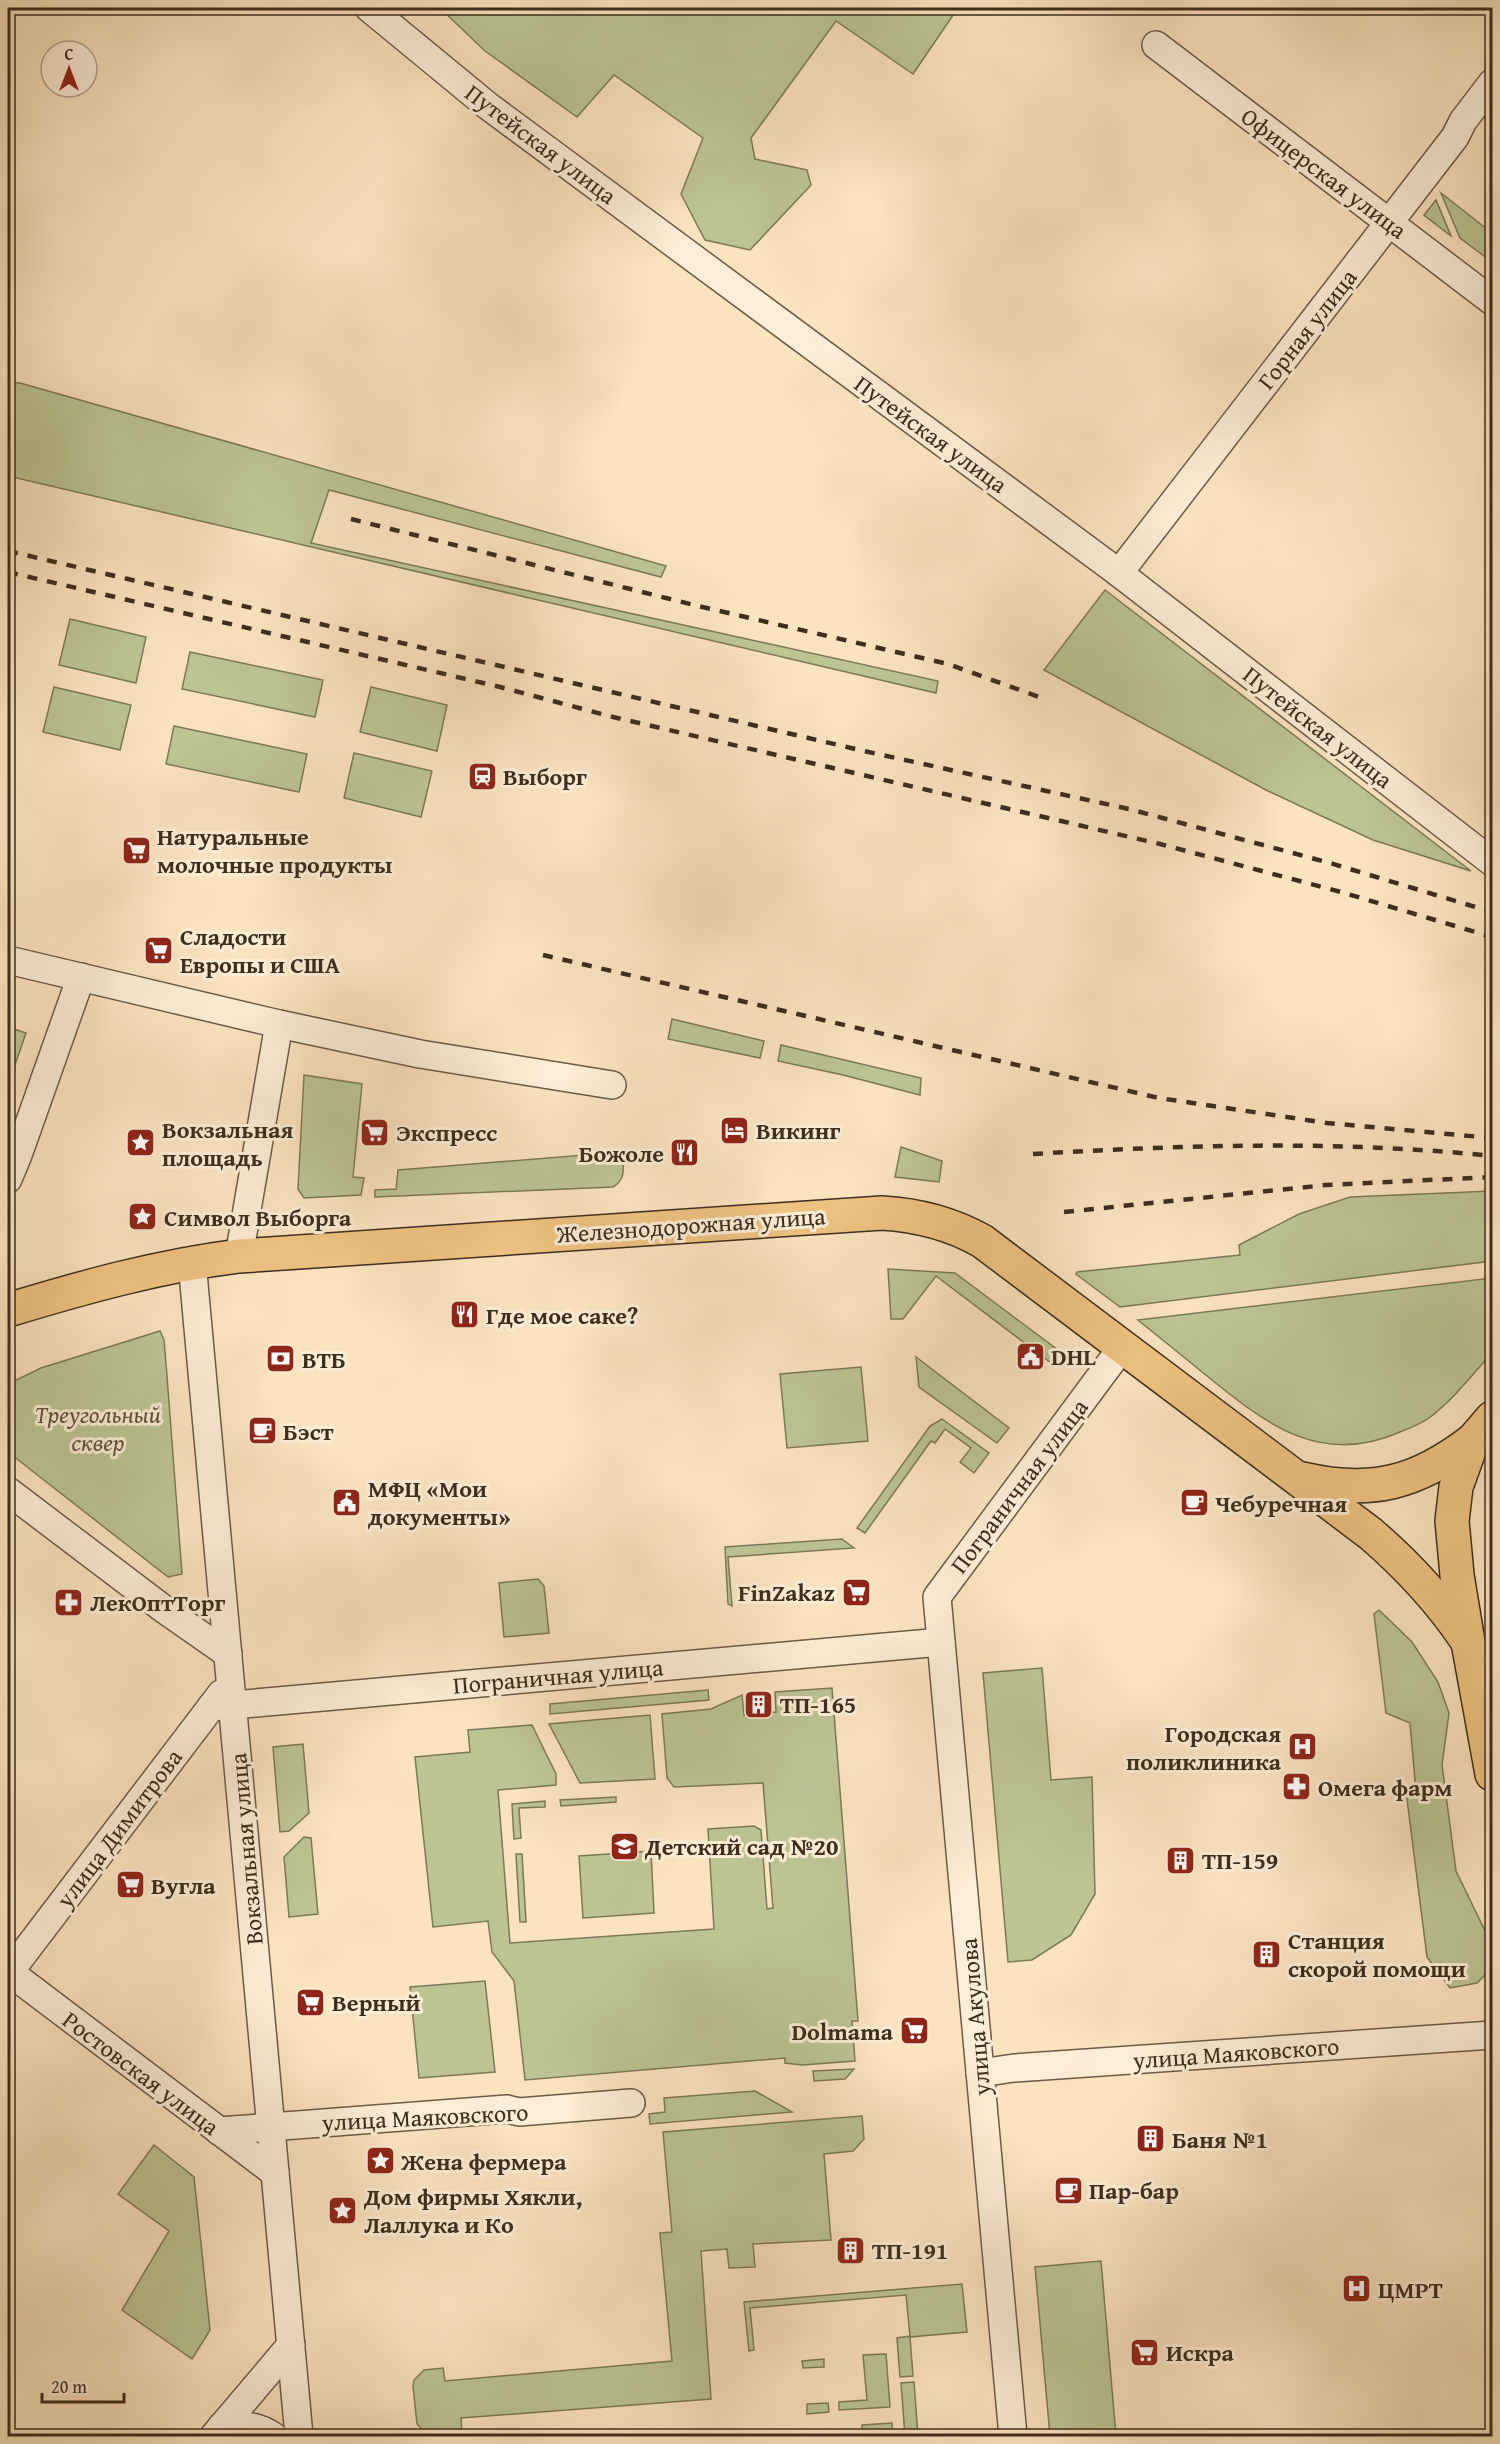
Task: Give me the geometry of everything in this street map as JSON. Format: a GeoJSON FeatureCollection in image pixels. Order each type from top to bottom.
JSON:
{"type":"FeatureCollection","features":[{"type":"Feature","properties":{"kind":"main road","name":"Железнодорожная улица"},"geometry":{"type":"LineString","coordinates":[[8,1310],[126,1275],[192,1262],[239,1256],[882,1213],[905,1214],[941,1222],[982,1241],[1371,1534],[1402,1560],[1432,1592],[1467,1642]]}},
{"type":"Feature","properties":{"kind":"main road","name":"Железнодорожная улица"},"geometry":{"type":"LineString","coordinates":[[1299,1478],[1333,1485],[1366,1486],[1394,1482],[1419,1474],[1447,1460],[1483,1429]]}},
{"type":"Feature","properties":{"kind":"main road"},"geometry":{"type":"LineString","coordinates":[[1483,1429],[1456,1487],[1452,1521],[1467,1642],[1492,1774]]}},
{"type":"Feature","properties":{"kind":"street","name":"Путейская улица"},"geometry":{"type":"LineString","coordinates":[[369,8],[488,106],[1119,573],[1492,862]]}},
{"type":"Feature","properties":{"kind":"street","name":"Офицерская улица"},"geometry":{"type":"LineString","coordinates":[[1156,45],[1492,301]]}},
{"type":"Feature","properties":{"kind":"street","name":"Горная улица"},"geometry":{"type":"LineString","coordinates":[[1119,573],[1455,137],[1463,121],[1492,83]]}},
{"type":"Feature","properties":{"kind":"street"},"geometry":{"type":"LineString","coordinates":[[8,960],[279,1024],[420,1054],[612,1085]]}},
{"type":"Feature","properties":{"kind":"street"},"geometry":{"type":"LineString","coordinates":[[8,1179],[81,977]]}},
{"type":"Feature","properties":{"kind":"street"},"geometry":{"type":"LineString","coordinates":[[239,1256],[279,1024]]}},
{"type":"Feature","properties":{"kind":"street","name":"Вокзальная улица"},"geometry":{"type":"LineString","coordinates":[[192,1262],[228,1654],[225,1698],[271,2127],[300,2436]]}},
{"type":"Feature","properties":{"kind":"street","name":"Пограничная улица"},"geometry":{"type":"LineString","coordinates":[[937,1597],[1123,1346]]}},
{"type":"Feature","properties":{"kind":"street"},"geometry":{"type":"LineString","coordinates":[[8,1491],[165,1610],[228,1654]]}},
{"type":"Feature","properties":{"kind":"street","name":"улица Акулова"},"geometry":{"type":"LineString","coordinates":[[937,1597],[1013,2436]]}},
{"type":"Feature","properties":{"kind":"street","name":"Пограничная улица"},"geometry":{"type":"LineString","coordinates":[[225,1698],[941,1642]]}},
{"type":"Feature","properties":{"kind":"street","name":"улица Димитрова"},"geometry":{"type":"LineString","coordinates":[[8,1973],[225,1698]]}},
{"type":"Feature","properties":{"kind":"street","name":"Ростовская улица"},"geometry":{"type":"LineString","coordinates":[[8,1973],[275,2173]]}},
{"type":"Feature","properties":{"kind":"street","name":"улица Маяковского"},"geometry":{"type":"LineString","coordinates":[[980,2073],[1014,2068],[1492,2035]]}},
{"type":"Feature","properties":{"kind":"street","name":"улица Маяковского"},"geometry":{"type":"LineString","coordinates":[[219,2131],[495,2110],[519,2112],[631,2103]]}},
{"type":"Feature","properties":{"kind":"street"},"geometry":{"type":"LineString","coordinates":[[218,2431],[291,2345]]}},
{"type":"Feature","properties":{"kind":"street"},"geometry":{"type":"LineString","coordinates":[[218,2431],[244,2425],[265,2430],[273,2436]]}},
{"type":"Feature","properties":{"kind":"green space"},"geometry":{"type":"Polygon","coordinates":[[[440,8],[958,8],[913,74],[836,21],[751,138],[755,159],[807,170],[811,185],[750,250],[705,240],[681,194],[703,138],[614,75],[577,117],[485,51],[440,8]]]}},
{"type":"Feature","properties":{"kind":"green space"},"geometry":{"type":"Polygon","coordinates":[[[1441,193],[1492,233],[1492,262],[1460,238],[1441,193]]]}},
{"type":"Feature","properties":{"kind":"green space"},"geometry":{"type":"Polygon","coordinates":[[[1436,200],[1451,236],[1424,215],[1436,200]]]}},
{"type":"Feature","properties":{"kind":"green space"},"geometry":{"type":"Polygon","coordinates":[[[8,382],[20,383],[666,566],[661,577],[329,490],[311,543],[938,681],[936,693],[8,476],[8,382]]]}},
{"type":"Feature","properties":{"kind":"green space"},"geometry":{"type":"Polygon","coordinates":[[[1105,590],[1471,871],[1373,840],[1266,790],[1044,670],[1105,590]]]}},
{"type":"Feature","properties":{"kind":"green space"},"geometry":{"type":"Polygon","coordinates":[[[70,619],[146,637],[136,683],[59,665],[70,619]]]}},
{"type":"Feature","properties":{"kind":"green space"},"geometry":{"type":"Polygon","coordinates":[[[190,652],[323,680],[315,717],[182,689],[190,652]]]}},
{"type":"Feature","properties":{"kind":"green space"},"geometry":{"type":"Polygon","coordinates":[[[54,687],[131,705],[120,750],[43,732],[54,687]]]}},
{"type":"Feature","properties":{"kind":"green space"},"geometry":{"type":"Polygon","coordinates":[[[371,687],[447,705],[437,751],[360,732],[371,687]]]}},
{"type":"Feature","properties":{"kind":"green space"},"geometry":{"type":"Polygon","coordinates":[[[174,726],[307,754],[299,792],[166,764],[174,726]]]}},
{"type":"Feature","properties":{"kind":"green space"},"geometry":{"type":"Polygon","coordinates":[[[354,753],[432,771],[421,817],[344,798],[354,753]]]}},
{"type":"Feature","properties":{"kind":"green space"},"geometry":{"type":"Polygon","coordinates":[[[672,1019],[764,1041],[760,1058],[668,1039],[672,1019]]]}},
{"type":"Feature","properties":{"kind":"green space"},"geometry":{"type":"Polygon","coordinates":[[[8,1027],[26,1033],[8,1085],[8,1027]]]}},
{"type":"Feature","properties":{"kind":"green space"},"geometry":{"type":"Polygon","coordinates":[[[781,1045],[921,1078],[920,1095],[778,1061],[781,1045]]]}},
{"type":"Feature","properties":{"kind":"green space"},"geometry":{"type":"Polygon","coordinates":[[[304,1075],[362,1084],[353,1177],[364,1178],[361,1195],[304,1198],[298,1189],[304,1075]]]}},
{"type":"Feature","properties":{"kind":"green space"},"geometry":{"type":"Polygon","coordinates":[[[901,1147],[942,1161],[939,1182],[895,1177],[901,1147]]]}},
{"type":"Feature","properties":{"kind":"green space"},"geometry":{"type":"Polygon","coordinates":[[[622,1152],[622,1176],[613,1187],[375,1197],[375,1190],[396,1189],[398,1170],[622,1152]]]}},
{"type":"Feature","properties":{"kind":"green space"},"geometry":{"type":"Polygon","coordinates":[[[1492,1191],[1492,1261],[1120,1307],[1076,1274],[1077,1272],[1240,1255],[1239,1245],[1299,1214],[1350,1197],[1492,1191]]]}},
{"type":"Feature","properties":{"kind":"green space"},"geometry":{"type":"Polygon","coordinates":[[[888,1269],[955,1273],[1058,1350],[1060,1360],[1055,1366],[936,1276],[903,1319],[891,1319],[888,1269]]]}},
{"type":"Feature","properties":{"kind":"green space"},"geometry":{"type":"Polygon","coordinates":[[[1492,1278],[1492,1353],[1454,1395],[1426,1420],[1372,1441],[1346,1445],[1322,1443],[1299,1436],[1255,1413],[1138,1320],[1492,1278]]]}},
{"type":"Feature","properties":{"kind":"green space","name":"Треугольный сквер"},"geometry":{"type":"Polygon","coordinates":[[[160,1331],[164,1340],[182,1574],[168,1577],[8,1452],[8,1384],[41,1368],[160,1331]]]}},
{"type":"Feature","properties":{"kind":"green space"},"geometry":{"type":"Polygon","coordinates":[[[916,1357],[1009,1428],[997,1443],[919,1387],[916,1357]]]}},
{"type":"Feature","properties":{"kind":"green space"},"geometry":{"type":"Polygon","coordinates":[[[861,1367],[868,1441],[787,1448],[780,1374],[861,1367]]]}},
{"type":"Feature","properties":{"kind":"green space"},"geometry":{"type":"Polygon","coordinates":[[[942,1419],[989,1453],[974,1473],[960,1462],[971,1448],[945,1429],[935,1443],[931,1441],[865,1533],[857,1528],[930,1426],[942,1419]]]}},
{"type":"Feature","properties":{"kind":"green space"},"geometry":{"type":"Polygon","coordinates":[[[842,1539],[854,1548],[728,1557],[732,1606],[728,1604],[725,1547],[842,1539]]]}},
{"type":"Feature","properties":{"kind":"green space"},"geometry":{"type":"Polygon","coordinates":[[[538,1579],[544,1586],[549,1633],[504,1637],[499,1583],[538,1579]]]}},
{"type":"Feature","properties":{"kind":"green space"},"geometry":{"type":"Polygon","coordinates":[[[1379,1610],[1412,1642],[1438,1682],[1449,1713],[1442,1765],[1456,1871],[1489,1939],[1491,1958],[1489,1971],[1477,1983],[1450,1988],[1427,1957],[1406,1791],[1416,1792],[1410,1723],[1386,1713],[1374,1614],[1379,1610]]]}},
{"type":"Feature","properties":{"kind":"green space"},"geometry":{"type":"Polygon","coordinates":[[[1042,1668],[1051,1780],[1092,1777],[1095,1894],[1071,1935],[1032,1960],[1008,1962],[983,1673],[1042,1668]]]}},
{"type":"Feature","properties":{"kind":"green space"},"geometry":{"type":"Polygon","coordinates":[[[832,1688],[858,2021],[852,2021],[855,2061],[802,2065],[785,2063],[785,2058],[525,2080],[514,1981],[492,1952],[488,1921],[433,1927],[415,1757],[470,1752],[468,1730],[532,1725],[556,1774],[556,1785],[498,1790],[510,1943],[714,1929],[708,1829],[754,1826],[761,1830],[767,1909],[773,1908],[763,1783],[674,1787],[667,1778],[662,1714],[711,1709],[742,1695],[744,1715],[776,1712],[775,1692],[832,1688]]]}},
{"type":"Feature","properties":{"kind":"green space"},"geometry":{"type":"Polygon","coordinates":[[[708,1690],[709,1700],[550,1714],[550,1704],[708,1690]]]}},
{"type":"Feature","properties":{"kind":"green space"},"geometry":{"type":"Polygon","coordinates":[[[650,1715],[655,1779],[580,1783],[549,1724],[650,1715]]]}},
{"type":"Feature","properties":{"kind":"green space"},"geometry":{"type":"Polygon","coordinates":[[[303,1744],[309,1813],[289,1831],[280,1832],[273,1747],[303,1744]]]}},
{"type":"Feature","properties":{"kind":"green space"},"geometry":{"type":"Polygon","coordinates":[[[616,1797],[616,1802],[561,1806],[560,1800],[616,1797]]]}},
{"type":"Feature","properties":{"kind":"green space"},"geometry":{"type":"Polygon","coordinates":[[[545,1801],[545,1807],[519,1808],[521,1838],[514,1839],[512,1804],[545,1801]]]}},
{"type":"Feature","properties":{"kind":"green space"},"geometry":{"type":"Polygon","coordinates":[[[304,1837],[311,1838],[318,1914],[289,1917],[284,1857],[304,1837]]]}},
{"type":"Feature","properties":{"kind":"green space"},"geometry":{"type":"Polygon","coordinates":[[[651,1851],[654,1913],[583,1918],[579,1856],[651,1851]]]}},
{"type":"Feature","properties":{"kind":"green space"},"geometry":{"type":"Polygon","coordinates":[[[516,1854],[522,1854],[526,1922],[520,1922],[516,1854]]]}},
{"type":"Feature","properties":{"kind":"green space"},"geometry":{"type":"Polygon","coordinates":[[[485,1981],[495,2072],[419,2078],[410,1987],[485,1981]]]}},
{"type":"Feature","properties":{"kind":"green space"},"geometry":{"type":"Polygon","coordinates":[[[854,2069],[845,2079],[814,2081],[813,2071],[854,2069]]]}},
{"type":"Feature","properties":{"kind":"green space"},"geometry":{"type":"Polygon","coordinates":[[[755,2091],[792,2112],[650,2124],[649,2114],[665,2112],[664,2098],[755,2091]]]}},
{"type":"Feature","properties":{"kind":"green space"},"geometry":{"type":"Polygon","coordinates":[[[862,2116],[864,2139],[853,2151],[824,2154],[831,2240],[753,2244],[755,2267],[729,2268],[727,2249],[701,2251],[711,2399],[461,2418],[462,2435],[427,2435],[417,2424],[413,2386],[414,2380],[424,2370],[443,2368],[445,2381],[672,2361],[660,2233],[672,2232],[663,2132],[862,2116]]]}},
{"type":"Feature","properties":{"kind":"green space"},"geometry":{"type":"Polygon","coordinates":[[[154,2145],[194,2177],[210,2330],[192,2359],[122,2310],[169,2231],[118,2194],[154,2145]]]}},
{"type":"Feature","properties":{"kind":"green space"},"geometry":{"type":"Polygon","coordinates":[[[1101,2261],[1116,2436],[1050,2436],[1035,2267],[1101,2261]]]}},
{"type":"Feature","properties":{"kind":"green space"},"geometry":{"type":"Polygon","coordinates":[[[962,2284],[967,2332],[910,2337],[913,2376],[900,2377],[897,2338],[910,2336],[906,2295],[750,2308],[754,2350],[749,2351],[744,2302],[962,2284]]]}},
{"type":"Feature","properties":{"kind":"green space"},"geometry":{"type":"Polygon","coordinates":[[[886,2354],[890,2407],[839,2410],[839,2402],[867,2400],[863,2355],[886,2354]]]}},
{"type":"Feature","properties":{"kind":"green space"},"geometry":{"type":"Polygon","coordinates":[[[824,2359],[824,2367],[803,2368],[802,2361],[824,2359]]]}},
{"type":"Feature","properties":{"kind":"green space"},"geometry":{"type":"Polygon","coordinates":[[[914,2382],[918,2436],[905,2436],[901,2383],[914,2382]]]}},
{"type":"Feature","properties":{"kind":"green space"},"geometry":{"type":"Polygon","coordinates":[[[828,2403],[829,2412],[807,2414],[807,2404],[828,2403]]]}},
{"type":"Feature","properties":{"kind":"green space"},"geometry":{"type":"Polygon","coordinates":[[[892,2423],[893,2436],[862,2436],[862,2425],[892,2423]]]}},
{"type":"Feature","properties":{"kind":"railway"},"geometry":{"type":"LineString","coordinates":[[351,519],[698,606],[948,664],[1042,698]]}},
{"type":"Feature","properties":{"kind":"railway"},"geometry":{"type":"LineString","coordinates":[[8,551],[864,751],[1129,809],[1330,863],[1492,912]]}},
{"type":"Feature","properties":{"kind":"railway"},"geometry":{"type":"LineString","coordinates":[[8,572],[500,687],[613,717],[1160,844],[1341,892],[1492,937]]}},
{"type":"Feature","properties":{"kind":"railway"},"geometry":{"type":"LineString","coordinates":[[543,955],[1159,1098],[1327,1123],[1492,1138]]}},
{"type":"Feature","properties":{"kind":"railway"},"geometry":{"type":"LineString","coordinates":[[1033,1154],[1205,1146],[1320,1146],[1492,1156]]}},
{"type":"Feature","properties":{"kind":"railway"},"geometry":{"type":"LineString","coordinates":[[1064,1212],[1326,1185],[1492,1177]]}},
{"type":"Feature","properties":{"kind":"place","name":"Выборг"},"geometry":{"type":"Point","coordinates":[482,776]}},
{"type":"Feature","properties":{"kind":"place","name":"Натуральные молочные продукты"},"geometry":{"type":"Point","coordinates":[136,850]}},
{"type":"Feature","properties":{"kind":"place","name":"Сладости Европы и США"},"geometry":{"type":"Point","coordinates":[159,950]}},
{"type":"Feature","properties":{"kind":"place","name":"Викинг"},"geometry":{"type":"Point","coordinates":[735,1130]}},
{"type":"Feature","properties":{"kind":"place","name":"Экспресс"},"geometry":{"type":"Point","coordinates":[375,1132]}},
{"type":"Feature","properties":{"kind":"place","name":"Вокзальная площадь"},"geometry":{"type":"Point","coordinates":[141,1143]}},
{"type":"Feature","properties":{"kind":"place","name":"Божоле"},"geometry":{"type":"Point","coordinates":[685,1153]}},
{"type":"Feature","properties":{"kind":"place","name":"Символ Выборга"},"geometry":{"type":"Point","coordinates":[143,1217]}},
{"type":"Feature","properties":{"kind":"place","name":"Где мое саке?"},"geometry":{"type":"Point","coordinates":[465,1315]}},
{"type":"Feature","properties":{"kind":"place","name":"DHL"},"geometry":{"type":"Point","coordinates":[1030,1356]}},
{"type":"Feature","properties":{"kind":"place","name":"ВТБ"},"geometry":{"type":"Point","coordinates":[281,1359]}},
{"type":"Feature","properties":{"kind":"place","name":"Бэст"},"geometry":{"type":"Point","coordinates":[262,1431]}},
{"type":"Feature","properties":{"kind":"place","name":"МФЦ «Мои документы»"},"geometry":{"type":"Point","coordinates":[347,1502]}},
{"type":"Feature","properties":{"kind":"place","name":"Чебуречная"},"geometry":{"type":"Point","coordinates":[1194,1503]}},
{"type":"Feature","properties":{"kind":"place","name":"FinZakaz"},"geometry":{"type":"Point","coordinates":[856,1592]}},
{"type":"Feature","properties":{"kind":"place","name":"ЛекОптТорг"},"geometry":{"type":"Point","coordinates":[69,1602]}},
{"type":"Feature","properties":{"kind":"place","name":"ТП-165"},"geometry":{"type":"Point","coordinates":[759,1704]}},
{"type":"Feature","properties":{"kind":"place","name":"Городская поликлиника"},"geometry":{"type":"Point","coordinates":[1302,1747]}},
{"type":"Feature","properties":{"kind":"place","name":"Омега фарм"},"geometry":{"type":"Point","coordinates":[1297,1787]}},
{"type":"Feature","properties":{"kind":"place","name":"Детский сад №20"},"geometry":{"type":"Point","coordinates":[624,1846]}},
{"type":"Feature","properties":{"kind":"place","name":"ТП-159"},"geometry":{"type":"Point","coordinates":[1181,1860]}},
{"type":"Feature","properties":{"kind":"place","name":"Вугла"},"geometry":{"type":"Point","coordinates":[130,1885]}},
{"type":"Feature","properties":{"kind":"place","name":"Станция скорой помощи"},"geometry":{"type":"Point","coordinates":[1267,1954]}},
{"type":"Feature","properties":{"kind":"place","name":"Верный"},"geometry":{"type":"Point","coordinates":[311,2002]}},
{"type":"Feature","properties":{"kind":"place","name":"Dolmama"},"geometry":{"type":"Point","coordinates":[914,2031]}},
{"type":"Feature","properties":{"kind":"place","name":"Баня №1"},"geometry":{"type":"Point","coordinates":[1151,2139]}},
{"type":"Feature","properties":{"kind":"place","name":"Жена фермера"},"geometry":{"type":"Point","coordinates":[380,2161]}},
{"type":"Feature","properties":{"kind":"place","name":"Пар-бар"},"geometry":{"type":"Point","coordinates":[1068,2190]}},
{"type":"Feature","properties":{"kind":"place","name":"Дом фирмы Хякли, Лаллука и Ко"},"geometry":{"type":"Point","coordinates":[343,2210]}},
{"type":"Feature","properties":{"kind":"place","name":"ТП-191"},"geometry":{"type":"Point","coordinates":[851,2250]}},
{"type":"Feature","properties":{"kind":"place","name":"ЦМРТ"},"geometry":{"type":"Point","coordinates":[1357,2289]}},
{"type":"Feature","properties":{"kind":"place","name":"Искра"},"geometry":{"type":"Point","coordinates":[1145,2352]}}]}
